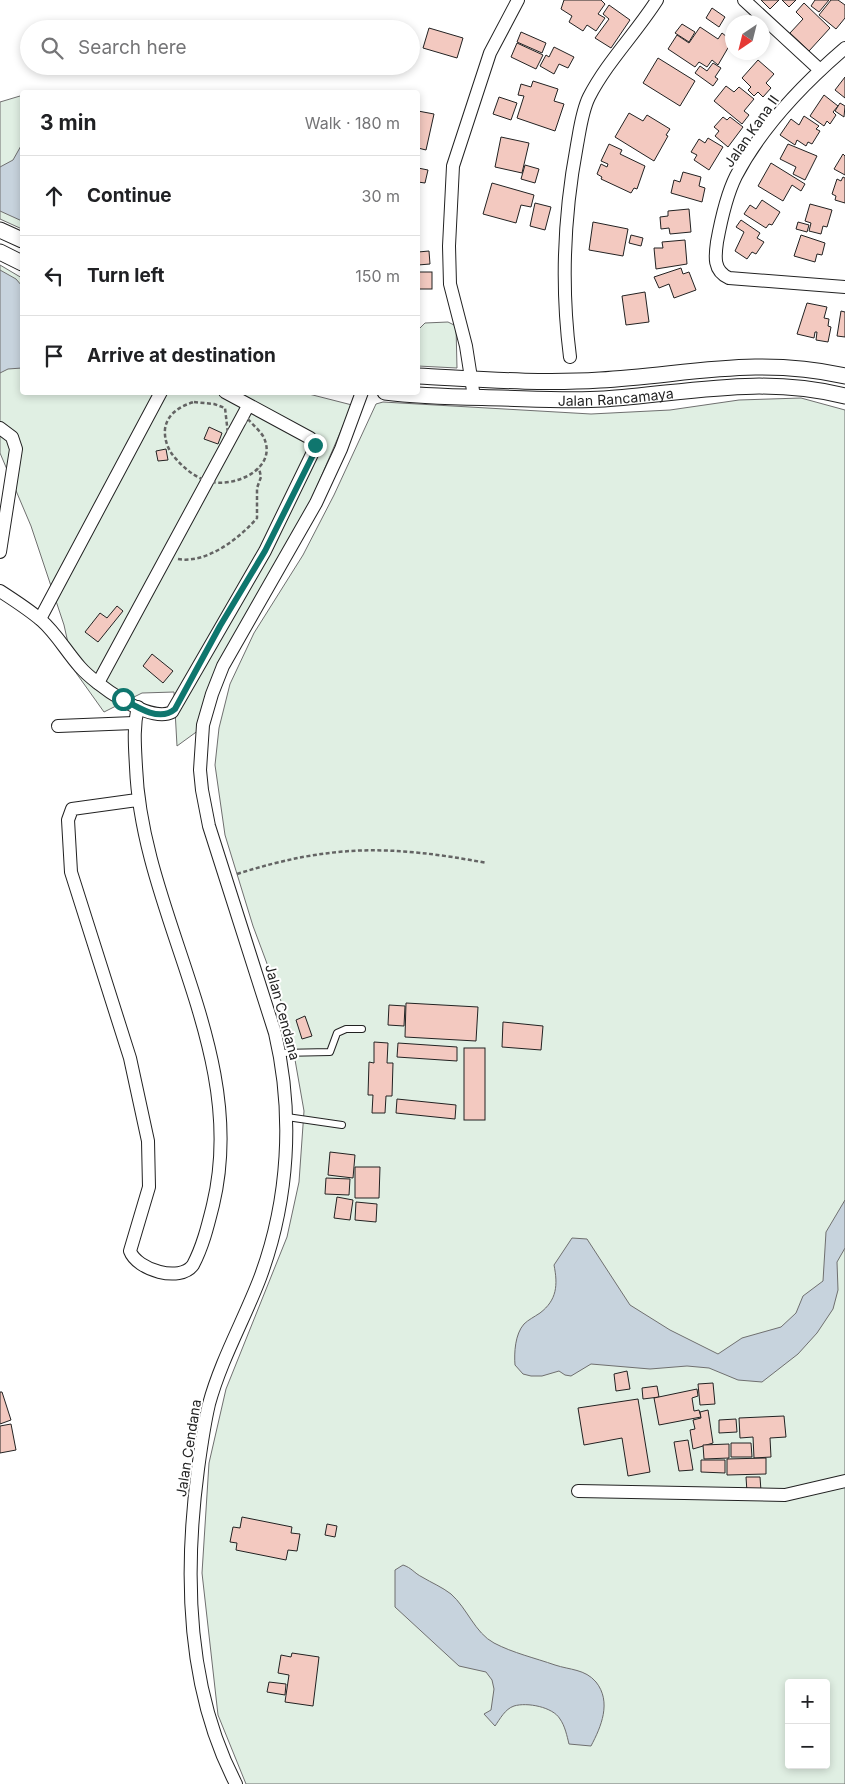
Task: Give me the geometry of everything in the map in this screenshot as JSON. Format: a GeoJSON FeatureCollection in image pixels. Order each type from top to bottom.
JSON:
{"type":"FeatureCollection","features":[{"type":"Feature","properties":{"kind":"street"},"geometry":{"type":"LineString","coordinates":[[474,398],[472,379],[450,284],[449,246],[454,166],[490,53],[518,0]]}},
{"type":"Feature","properties":{"kind":"street"},"geometry":{"type":"LineString","coordinates":[[570,358],[566,312],[566,216],[584,110],[601,77],[657,0]]}},
{"type":"Feature","properties":{"kind":"street"},"geometry":{"type":"LineString","coordinates":[[744,0],[820,70]]}},
{"type":"Feature","properties":{"kind":"street","name":"Jalan Kana II"},"geometry":{"type":"LineString","coordinates":[[845,48],[820,70],[774,120],[736,176],[721,223],[716,262],[720,272],[729,278],[845,287]]}},
{"type":"Feature","properties":{"kind":"street"},"geometry":{"type":"LineString","coordinates":[[0,230],[20,239]]}},
{"type":"Feature","properties":{"kind":"street"},"geometry":{"type":"LineString","coordinates":[[0,252],[20,262]]}},
{"type":"Feature","properties":{"kind":"street","name":"Jalan Rancamaya"},"geometry":{"type":"LineString","coordinates":[[420,376],[586,381],[731,366],[780,367],[845,376]]}},
{"type":"Feature","properties":{"kind":"street","name":"Jalan Rancamaya"},"geometry":{"type":"LineString","coordinates":[[420,394],[474,398],[601,399],[715,386],[754,385],[803,388],[845,396]]}},
{"type":"Feature","properties":{"kind":"street"},"geometry":{"type":"LineString","coordinates":[[40,619],[159,395]]}},
{"type":"Feature","properties":{"kind":"street"},"geometry":{"type":"LineString","coordinates":[[0,591],[40,619],[80,667],[98,683],[138,707],[160,715],[168,714],[175,709],[220,626],[265,551],[314,453],[315,445],[310,438],[229,395]]}},
{"type":"Feature","properties":{"kind":"street","name":"Jalan Cendana"},"geometry":{"type":"LineString","coordinates":[[236,1784],[210,1723],[193,1636],[191,1594],[194,1498],[209,1404],[226,1354],[260,1277],[278,1211],[284,1182],[287,1117],[280,1053],[263,992],[209,826],[202,790],[201,734],[216,680],[229,653],[316,502],[341,449],[361,395]]}},
{"type":"Feature","properties":{"kind":"street"},"geometry":{"type":"LineString","coordinates":[[98,683],[248,406]]}},
{"type":"Feature","properties":{"kind":"street"},"geometry":{"type":"LineString","coordinates":[[0,428],[12,437],[16,449],[0,552]]}},
{"type":"Feature","properties":{"kind":"street"},"geometry":{"type":"LineString","coordinates":[[137,800],[72,809],[68,816],[70,865],[130,1058],[148,1141],[149,1187],[130,1251],[136,1262],[142,1266],[178,1275],[188,1271],[193,1265],[210,1218],[220,1164],[220,1108],[212,1058],[151,864],[137,800],[134,723],[138,707]]}},
{"type":"Feature","properties":{"kind":"street"},"geometry":{"type":"LineString","coordinates":[[58,726],[134,723]]}},
{"type":"Feature","properties":{"kind":"street"},"geometry":{"type":"LineString","coordinates":[[578,1492],[785,1495],[845,1481]]}},
{"type":"Feature","properties":{"kind":"lane"},"geometry":{"type":"LineString","coordinates":[[280,1053],[330,1052],[336,1032],[346,1029],[362,1029]]}},
{"type":"Feature","properties":{"kind":"lane"},"geometry":{"type":"LineString","coordinates":[[287,1117],[342,1125]]}},
{"type":"Feature","properties":{"kind":"path"},"geometry":{"type":"LineString","coordinates":[[167,557],[189,561],[199,560],[242,535],[257,518],[257,488],[261,477],[259,467]]}},
{"type":"Feature","properties":{"kind":"path"},"geometry":{"type":"LineString","coordinates":[[226,878],[293,857],[348,849],[374,848],[418,852],[487,863]]}},
{"type":"Feature","properties":{"kind":"green space"},"geometry":{"type":"Polygon","coordinates":[[[20,96],[20,228],[0,219],[0,102],[20,96]]]}},
{"type":"Feature","properties":{"kind":"green space"},"geometry":{"type":"Polygon","coordinates":[[[0,265],[20,277],[20,395],[313,395],[352,405],[293,542],[262,588],[199,730],[177,746],[174,692],[142,693],[104,712],[74,670],[64,625],[31,526],[0,453],[0,265]]]}},
{"type":"Feature","properties":{"kind":"green space"},"geometry":{"type":"Polygon","coordinates":[[[448,322],[456,326],[457,368],[420,366],[420,328],[425,323],[448,322]]]}},
{"type":"Feature","properties":{"kind":"green space"},"geometry":{"type":"Polygon","coordinates":[[[801,398],[845,410],[845,1784],[246,1784],[218,1715],[202,1573],[209,1463],[226,1389],[287,1237],[299,1182],[304,1111],[288,1020],[253,926],[225,835],[215,765],[219,728],[230,684],[254,633],[303,555],[334,495],[376,404],[383,402],[591,414],[670,410],[739,400],[801,398]]]}},
{"type":"Feature","properties":{"kind":"shaded area"},"geometry":{"type":"Polygon","coordinates":[[[20,148],[20,220],[0,211],[0,167],[13,160],[20,148]]]}},
{"type":"Feature","properties":{"kind":"shaded area"},"geometry":{"type":"Polygon","coordinates":[[[0,270],[16,279],[20,284],[20,368],[8,369],[0,373],[0,270]]]}},
{"type":"Feature","properties":{"kind":"shaded area"},"geometry":{"type":"Polygon","coordinates":[[[845,1200],[845,1248],[837,1262],[838,1290],[833,1309],[817,1333],[798,1354],[762,1382],[738,1380],[709,1368],[687,1366],[650,1369],[591,1364],[571,1376],[559,1371],[542,1376],[531,1376],[523,1374],[515,1365],[515,1349],[521,1328],[550,1303],[556,1286],[554,1265],[572,1238],[587,1239],[630,1305],[670,1330],[718,1354],[742,1338],[781,1327],[796,1313],[803,1296],[823,1281],[826,1232],[845,1200]]]}},
{"type":"Feature","properties":{"kind":"shaded area"},"geometry":{"type":"Polygon","coordinates":[[[403,1565],[451,1594],[487,1639],[509,1650],[582,1672],[592,1678],[601,1690],[604,1706],[601,1723],[591,1746],[569,1744],[565,1728],[557,1715],[539,1706],[519,1705],[511,1707],[495,1726],[484,1714],[491,1710],[494,1689],[492,1680],[486,1672],[459,1666],[395,1607],[395,1570],[403,1565]]]}},
{"type":"Feature","properties":{"kind":"building"},"geometry":{"type":"Polygon","coordinates":[[[564,0],[601,0],[605,4],[598,14],[605,18],[596,31],[587,25],[583,31],[569,22],[572,16],[561,9],[564,0]]]}},
{"type":"Feature","properties":{"kind":"building"},"geometry":{"type":"Polygon","coordinates":[[[761,0],[779,0],[770,9],[761,0]]]}},
{"type":"Feature","properties":{"kind":"building"},"geometry":{"type":"Polygon","coordinates":[[[782,0],[796,0],[789,7],[782,0]]]}},
{"type":"Feature","properties":{"kind":"building"},"geometry":{"type":"Polygon","coordinates":[[[815,0],[829,0],[819,12],[811,6],[815,0]]]}},
{"type":"Feature","properties":{"kind":"building"},"geometry":{"type":"Polygon","coordinates":[[[831,0],[838,0],[845,5],[845,18],[836,29],[819,15],[831,0]]]}},
{"type":"Feature","properties":{"kind":"building"},"geometry":{"type":"Polygon","coordinates":[[[804,3],[830,28],[809,51],[790,33],[803,19],[796,12],[804,3]]]}},
{"type":"Feature","properties":{"kind":"building"},"geometry":{"type":"Polygon","coordinates":[[[609,5],[630,20],[611,48],[595,38],[609,19],[603,14],[609,5]]]}},
{"type":"Feature","properties":{"kind":"building"},"geometry":{"type":"Polygon","coordinates":[[[712,8],[725,17],[719,27],[706,18],[712,8]]]}},
{"type":"Feature","properties":{"kind":"building"},"geometry":{"type":"Polygon","coordinates":[[[682,24],[695,32],[689,42],[675,33],[682,24]]]}},
{"type":"Feature","properties":{"kind":"building"},"geometry":{"type":"Polygon","coordinates":[[[700,27],[718,39],[722,33],[725,35],[725,53],[718,65],[712,60],[707,67],[699,62],[695,67],[668,49],[677,35],[689,43],[700,27]]]}},
{"type":"Feature","properties":{"kind":"building"},"geometry":{"type":"Polygon","coordinates":[[[429,28],[463,38],[457,58],[423,48],[429,28]]]}},
{"type":"Feature","properties":{"kind":"building"},"geometry":{"type":"Polygon","coordinates":[[[521,32],[546,43],[542,53],[517,42],[521,32]]]}},
{"type":"Feature","properties":{"kind":"building"},"geometry":{"type":"Polygon","coordinates":[[[517,43],[543,55],[536,69],[511,57],[517,43]]]}},
{"type":"Feature","properties":{"kind":"building"},"geometry":{"type":"Polygon","coordinates":[[[554,47],[574,57],[568,68],[559,64],[554,74],[540,66],[546,55],[549,57],[554,47]]]}},
{"type":"Feature","properties":{"kind":"building"},"geometry":{"type":"Polygon","coordinates":[[[658,58],[695,81],[680,106],[643,83],[658,58]]]}},
{"type":"Feature","properties":{"kind":"building"},"geometry":{"type":"Polygon","coordinates":[[[758,60],[774,74],[766,83],[771,88],[763,97],[758,92],[754,96],[748,90],[751,87],[742,78],[758,60]]]}},
{"type":"Feature","properties":{"kind":"building"},"geometry":{"type":"Polygon","coordinates":[[[713,63],[721,68],[715,77],[718,79],[713,86],[695,73],[700,66],[707,71],[713,63]]]}},
{"type":"Feature","properties":{"kind":"building"},"geometry":{"type":"Polygon","coordinates":[[[845,77],[845,98],[835,90],[845,77]]]}},
{"type":"Feature","properties":{"kind":"building"},"geometry":{"type":"Polygon","coordinates":[[[533,81],[558,89],[554,101],[564,104],[555,131],[517,118],[524,96],[518,95],[521,84],[531,87],[533,81]]]}},
{"type":"Feature","properties":{"kind":"building"},"geometry":{"type":"Polygon","coordinates":[[[726,86],[734,92],[739,87],[754,99],[744,111],[749,115],[742,124],[714,101],[726,86]]]}},
{"type":"Feature","properties":{"kind":"building"},"geometry":{"type":"Polygon","coordinates":[[[824,95],[838,106],[833,112],[836,115],[830,124],[827,121],[824,126],[810,116],[824,95]]]}},
{"type":"Feature","properties":{"kind":"building"},"geometry":{"type":"Polygon","coordinates":[[[499,97],[517,103],[511,120],[493,114],[499,97]]]}},
{"type":"Feature","properties":{"kind":"building"},"geometry":{"type":"Polygon","coordinates":[[[840,103],[845,106],[844,117],[835,111],[840,103]]]}},
{"type":"Feature","properties":{"kind":"building"},"geometry":{"type":"Polygon","coordinates":[[[420,111],[434,114],[426,150],[420,148],[420,111]]]}},
{"type":"Feature","properties":{"kind":"building"},"geometry":{"type":"Polygon","coordinates":[[[629,113],[643,121],[647,115],[670,129],[654,161],[615,137],[629,113]]]}},
{"type":"Feature","properties":{"kind":"building"},"geometry":{"type":"Polygon","coordinates":[[[804,116],[819,126],[816,129],[820,131],[812,144],[808,142],[806,146],[797,140],[795,145],[780,135],[791,119],[799,125],[804,116]]]}},
{"type":"Feature","properties":{"kind":"building"},"geometry":{"type":"Polygon","coordinates":[[[723,117],[727,120],[730,117],[743,127],[728,147],[715,136],[719,131],[714,127],[723,117]]]}},
{"type":"Feature","properties":{"kind":"building"},"geometry":{"type":"Polygon","coordinates":[[[501,137],[529,143],[522,173],[495,167],[501,137]]]}},
{"type":"Feature","properties":{"kind":"building"},"geometry":{"type":"Polygon","coordinates":[[[708,138],[723,147],[709,170],[694,160],[697,155],[691,152],[699,139],[705,143],[708,138]]]}},
{"type":"Feature","properties":{"kind":"building"},"geometry":{"type":"Polygon","coordinates":[[[609,144],[622,150],[620,154],[645,166],[637,189],[634,188],[631,193],[601,179],[602,177],[597,174],[601,164],[607,167],[608,164],[601,161],[609,144]]]}},
{"type":"Feature","properties":{"kind":"building"},"geometry":{"type":"Polygon","coordinates":[[[788,144],[817,156],[805,180],[793,174],[796,167],[780,159],[788,144]]]}},
{"type":"Feature","properties":{"kind":"building"},"geometry":{"type":"Polygon","coordinates":[[[843,154],[845,156],[845,175],[834,169],[843,154]]]}},
{"type":"Feature","properties":{"kind":"building"},"geometry":{"type":"Polygon","coordinates":[[[771,163],[805,184],[801,191],[792,185],[783,201],[758,186],[771,163]]]}},
{"type":"Feature","properties":{"kind":"building"},"geometry":{"type":"Polygon","coordinates":[[[525,165],[539,169],[535,183],[521,179],[525,165]]]}},
{"type":"Feature","properties":{"kind":"building"},"geometry":{"type":"Polygon","coordinates":[[[420,168],[428,170],[425,183],[420,182],[420,168]]]}},
{"type":"Feature","properties":{"kind":"building"},"geometry":{"type":"Polygon","coordinates":[[[683,172],[701,177],[699,186],[705,188],[702,202],[671,193],[674,180],[680,182],[683,172]]]}},
{"type":"Feature","properties":{"kind":"building"},"geometry":{"type":"Polygon","coordinates":[[[843,177],[845,178],[845,203],[835,200],[836,196],[832,194],[837,179],[841,181],[843,177]]]}},
{"type":"Feature","properties":{"kind":"building"},"geometry":{"type":"Polygon","coordinates":[[[492,183],[534,195],[531,207],[521,205],[516,223],[483,214],[492,183]]]}},
{"type":"Feature","properties":{"kind":"building"},"geometry":{"type":"Polygon","coordinates":[[[762,200],[780,212],[772,225],[769,224],[766,228],[744,214],[750,205],[756,209],[762,200]]]}},
{"type":"Feature","properties":{"kind":"building"},"geometry":{"type":"Polygon","coordinates":[[[535,203],[551,207],[545,230],[530,226],[535,203]]]}},
{"type":"Feature","properties":{"kind":"building"},"geometry":{"type":"Polygon","coordinates":[[[810,204],[832,210],[827,227],[823,226],[821,234],[809,231],[811,223],[805,221],[810,204]]]}},
{"type":"Feature","properties":{"kind":"building"},"geometry":{"type":"Polygon","coordinates":[[[689,209],[691,232],[670,234],[669,228],[661,229],[660,217],[668,216],[668,211],[689,209]]]}},
{"type":"Feature","properties":{"kind":"building"},"geometry":{"type":"Polygon","coordinates":[[[741,220],[760,233],[757,238],[764,242],[756,254],[752,252],[747,259],[735,251],[744,232],[736,227],[741,220]]]}},
{"type":"Feature","properties":{"kind":"building"},"geometry":{"type":"Polygon","coordinates":[[[593,222],[628,229],[623,256],[589,250],[593,222]]]}},
{"type":"Feature","properties":{"kind":"building"},"geometry":{"type":"Polygon","coordinates":[[[798,222],[809,225],[807,232],[796,229],[798,222]]]}},
{"type":"Feature","properties":{"kind":"building"},"geometry":{"type":"Polygon","coordinates":[[[631,235],[643,238],[641,246],[629,243],[631,235]]]}},
{"type":"Feature","properties":{"kind":"building"},"geometry":{"type":"Polygon","coordinates":[[[801,235],[825,243],[822,255],[817,254],[815,262],[794,256],[801,235]]]}},
{"type":"Feature","properties":{"kind":"building"},"geometry":{"type":"Polygon","coordinates":[[[685,240],[687,264],[656,269],[654,248],[663,248],[662,242],[685,240]]]}},
{"type":"Feature","properties":{"kind":"building"},"geometry":{"type":"Polygon","coordinates":[[[429,251],[430,264],[420,265],[420,252],[429,251]]]}},
{"type":"Feature","properties":{"kind":"building"},"geometry":{"type":"Polygon","coordinates":[[[681,268],[683,274],[689,272],[696,290],[674,298],[669,284],[659,288],[654,277],[681,268]]]}},
{"type":"Feature","properties":{"kind":"building"},"geometry":{"type":"Polygon","coordinates":[[[420,272],[432,272],[432,289],[420,289],[420,272]]]}},
{"type":"Feature","properties":{"kind":"building"},"geometry":{"type":"Polygon","coordinates":[[[645,292],[649,322],[626,325],[622,296],[645,292]]]}},
{"type":"Feature","properties":{"kind":"building"},"geometry":{"type":"Polygon","coordinates":[[[807,303],[827,307],[824,318],[829,319],[828,326],[831,327],[828,342],[816,340],[817,332],[815,332],[814,338],[797,334],[807,303]]]}},
{"type":"Feature","properties":{"kind":"building"},"geometry":{"type":"Polygon","coordinates":[[[841,311],[845,312],[845,337],[837,336],[841,311]]]}},
{"type":"Feature","properties":{"kind":"building"},"geometry":{"type":"Polygon","coordinates":[[[209,427],[222,433],[218,444],[204,439],[209,427]]]}},
{"type":"Feature","properties":{"kind":"building"},"geometry":{"type":"Polygon","coordinates":[[[166,449],[168,460],[158,461],[156,451],[166,449]]]}},
{"type":"Feature","properties":{"kind":"building"},"geometry":{"type":"Polygon","coordinates":[[[117,606],[123,611],[98,642],[85,632],[100,613],[107,618],[117,606]]]}},
{"type":"Feature","properties":{"kind":"building"},"geometry":{"type":"Polygon","coordinates":[[[152,654],[173,671],[163,683],[143,666],[152,654]]]}},
{"type":"Feature","properties":{"kind":"building"},"geometry":{"type":"Polygon","coordinates":[[[406,1003],[478,1007],[476,1041],[405,1037],[406,1003]]]}},
{"type":"Feature","properties":{"kind":"building"},"geometry":{"type":"Polygon","coordinates":[[[389,1005],[405,1006],[404,1026],[388,1025],[389,1005]]]}},
{"type":"Feature","properties":{"kind":"building"},"geometry":{"type":"Polygon","coordinates":[[[305,1016],[312,1036],[302,1039],[296,1020],[305,1016]]]}},
{"type":"Feature","properties":{"kind":"building"},"geometry":{"type":"Polygon","coordinates":[[[503,1022],[543,1026],[541,1050],[502,1047],[503,1022]]]}},
{"type":"Feature","properties":{"kind":"building"},"geometry":{"type":"Polygon","coordinates":[[[374,1042],[388,1043],[387,1063],[393,1063],[392,1096],[386,1096],[385,1113],[372,1113],[373,1095],[368,1095],[369,1062],[374,1063],[374,1042]]]}},
{"type":"Feature","properties":{"kind":"building"},"geometry":{"type":"Polygon","coordinates":[[[398,1043],[457,1047],[457,1061],[397,1057],[398,1043]]]}},
{"type":"Feature","properties":{"kind":"building"},"geometry":{"type":"Polygon","coordinates":[[[464,1048],[485,1048],[485,1120],[464,1120],[464,1048]]]}},
{"type":"Feature","properties":{"kind":"building"},"geometry":{"type":"Polygon","coordinates":[[[397,1099],[456,1105],[455,1119],[396,1113],[397,1099]]]}},
{"type":"Feature","properties":{"kind":"building"},"geometry":{"type":"Polygon","coordinates":[[[330,1152],[355,1155],[353,1178],[328,1175],[330,1152]]]}},
{"type":"Feature","properties":{"kind":"building"},"geometry":{"type":"Polygon","coordinates":[[[355,1167],[380,1167],[379,1198],[355,1198],[355,1167]]]}},
{"type":"Feature","properties":{"kind":"building"},"geometry":{"type":"Polygon","coordinates":[[[326,1178],[350,1179],[349,1195],[325,1194],[326,1178]]]}},
{"type":"Feature","properties":{"kind":"building"},"geometry":{"type":"Polygon","coordinates":[[[337,1197],[353,1200],[350,1220],[334,1218],[337,1197]]]}},
{"type":"Feature","properties":{"kind":"building"},"geometry":{"type":"Polygon","coordinates":[[[356,1202],[377,1204],[376,1222],[355,1220],[356,1202]]]}},
{"type":"Feature","properties":{"kind":"building"},"geometry":{"type":"Polygon","coordinates":[[[627,1371],[630,1389],[616,1391],[614,1374],[627,1371]]]}},
{"type":"Feature","properties":{"kind":"building"},"geometry":{"type":"Polygon","coordinates":[[[713,1383],[715,1404],[700,1405],[698,1384],[713,1383]]]}},
{"type":"Feature","properties":{"kind":"building"},"geometry":{"type":"Polygon","coordinates":[[[657,1386],[659,1397],[643,1399],[642,1388],[657,1386]]]}},
{"type":"Feature","properties":{"kind":"building"},"geometry":{"type":"Polygon","coordinates":[[[697,1389],[698,1396],[692,1398],[694,1411],[699,1410],[701,1417],[659,1425],[654,1398],[697,1389]]]}},
{"type":"Feature","properties":{"kind":"building"},"geometry":{"type":"Polygon","coordinates":[[[0,1392],[2,1392],[11,1420],[0,1424],[0,1392]]]}},
{"type":"Feature","properties":{"kind":"building"},"geometry":{"type":"Polygon","coordinates":[[[638,1399],[650,1472],[628,1476],[622,1438],[584,1445],[578,1408],[638,1399]]]}},
{"type":"Feature","properties":{"kind":"building"},"geometry":{"type":"Polygon","coordinates":[[[708,1410],[713,1443],[693,1449],[690,1430],[695,1429],[693,1420],[701,1418],[700,1412],[708,1410]]]}},
{"type":"Feature","properties":{"kind":"building"},"geometry":{"type":"Polygon","coordinates":[[[784,1416],[786,1437],[770,1438],[771,1457],[754,1458],[753,1437],[740,1438],[739,1418],[784,1416]]]}},
{"type":"Feature","properties":{"kind":"building"},"geometry":{"type":"Polygon","coordinates":[[[736,1419],[737,1432],[719,1433],[719,1420],[736,1419]]]}},
{"type":"Feature","properties":{"kind":"building"},"geometry":{"type":"Polygon","coordinates":[[[11,1424],[16,1450],[0,1453],[0,1426],[11,1424]]]}},
{"type":"Feature","properties":{"kind":"building"},"geometry":{"type":"Polygon","coordinates":[[[688,1440],[693,1470],[679,1471],[674,1442],[688,1440]]]}},
{"type":"Feature","properties":{"kind":"building"},"geometry":{"type":"Polygon","coordinates":[[[731,1443],[751,1443],[752,1457],[731,1457],[731,1443]]]}},
{"type":"Feature","properties":{"kind":"building"},"geometry":{"type":"Polygon","coordinates":[[[729,1444],[729,1458],[704,1459],[703,1445],[729,1444]]]}},
{"type":"Feature","properties":{"kind":"building"},"geometry":{"type":"Polygon","coordinates":[[[766,1458],[766,1474],[727,1475],[727,1459],[766,1458]]]}},
{"type":"Feature","properties":{"kind":"building"},"geometry":{"type":"Polygon","coordinates":[[[701,1460],[725,1460],[725,1473],[701,1472],[701,1460]]]}},
{"type":"Feature","properties":{"kind":"building"},"geometry":{"type":"Polygon","coordinates":[[[746,1477],[760,1477],[761,1491],[747,1492],[746,1477]]]}},
{"type":"Feature","properties":{"kind":"building"},"geometry":{"type":"Polygon","coordinates":[[[242,1517],[292,1527],[291,1533],[300,1534],[297,1551],[288,1550],[286,1560],[236,1550],[237,1543],[230,1542],[233,1527],[240,1528],[242,1517]]]}},
{"type":"Feature","properties":{"kind":"building"},"geometry":{"type":"Polygon","coordinates":[[[327,1524],[337,1526],[335,1537],[325,1535],[327,1524]]]}},
{"type":"Feature","properties":{"kind":"building"},"geometry":{"type":"Polygon","coordinates":[[[292,1653],[319,1657],[313,1706],[285,1702],[289,1675],[278,1673],[281,1655],[291,1657],[292,1653]]]}},
{"type":"Feature","properties":{"kind":"building"},"geometry":{"type":"Polygon","coordinates":[[[269,1682],[286,1684],[285,1695],[267,1692],[269,1682]]]}},
{"type":"Feature","properties":{"kind":"route"},"geometry":{"type":"LineString","coordinates":[[123,699],[160,715],[168,714],[175,709],[192,675],[265,551],[314,453],[315,445]]}}]}
